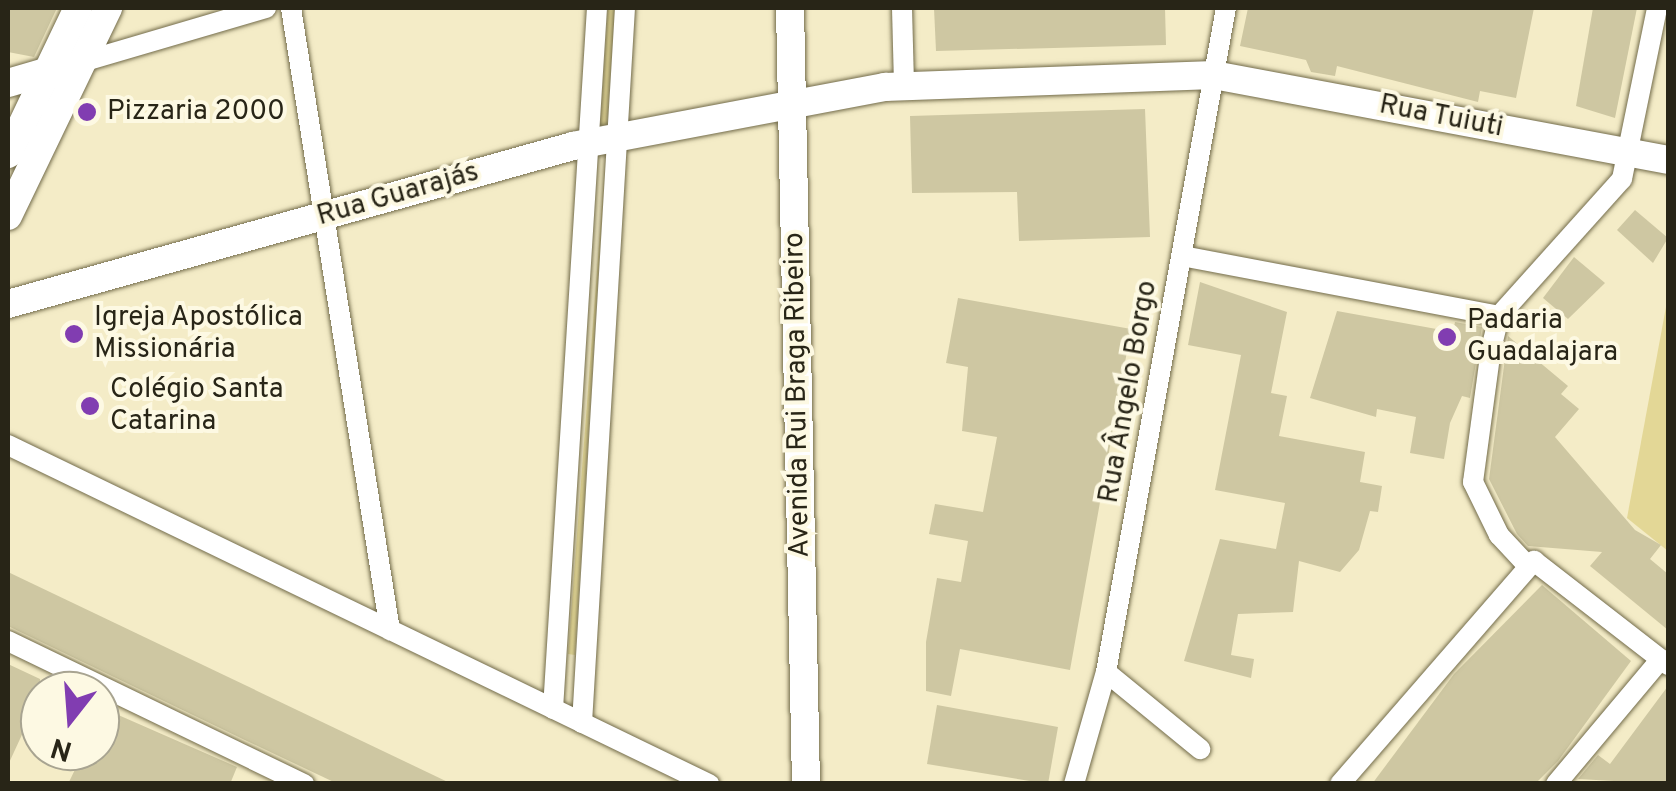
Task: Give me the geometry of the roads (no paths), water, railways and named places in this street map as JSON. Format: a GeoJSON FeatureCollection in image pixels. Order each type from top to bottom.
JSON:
{"type":"FeatureCollection","features":[{"type":"Feature","properties":{"kind":"street"},"geometry":{"type":"LineString","coordinates":[[8,154],[78,8]]}},
{"type":"Feature","properties":{"kind":"street"},"geometry":{"type":"LineString","coordinates":[[8,216],[108,8]]}},
{"type":"Feature","properties":{"kind":"street"},"geometry":{"type":"LineString","coordinates":[[8,83],[266,8]]}},
{"type":"Feature","properties":{"kind":"street"},"geometry":{"type":"LineString","coordinates":[[290,8],[390,630]]}},
{"type":"Feature","properties":{"kind":"street"},"geometry":{"type":"LineString","coordinates":[[582,722],[602,143],[597,8]]}},
{"type":"Feature","properties":{"kind":"street"},"geometry":{"type":"LineString","coordinates":[[553,709],[602,143],[625,8]]}},
{"type":"Feature","properties":{"kind":"street","name":"Avenida Rui Braga Ribeiro"},"geometry":{"type":"LineString","coordinates":[[790,8],[806,784]]}},
{"type":"Feature","properties":{"kind":"street"},"geometry":{"type":"LineString","coordinates":[[900,87],[902,8]]}},
{"type":"Feature","properties":{"kind":"street","name":"Rua Ângelo Borgo"},"geometry":{"type":"LineString","coordinates":[[1074,784],[1106,672],[1226,8]]}},
{"type":"Feature","properties":{"kind":"street"},"geometry":{"type":"LineString","coordinates":[[1556,784],[1665,662],[1499,535],[1473,482],[1472,447],[1499,316],[1598,208],[1634,153],[1656,8]]}},
{"type":"Feature","properties":{"kind":"street","name":"Rua Tuiuti"},"geometry":{"type":"LineString","coordinates":[[900,87],[1214,75],[1668,160]]}},
{"type":"Feature","properties":{"kind":"street","name":"Rua Guarajás"},"geometry":{"type":"LineString","coordinates":[[8,304],[602,143],[792,104],[900,87]]}},
{"type":"Feature","properties":{"kind":"street"},"geometry":{"type":"LineString","coordinates":[[1182,256],[1499,316]]}},
{"type":"Feature","properties":{"kind":"street"},"geometry":{"type":"LineString","coordinates":[[9,448],[709,784]]}},
{"type":"Feature","properties":{"kind":"street"},"geometry":{"type":"LineString","coordinates":[[1343,782],[1530,562]]}},
{"type":"Feature","properties":{"kind":"street"},"geometry":{"type":"LineString","coordinates":[[8,641],[304,784]]}},
{"type":"Feature","properties":{"kind":"street"},"geometry":{"type":"LineString","coordinates":[[1106,672],[1200,749]]}},
{"type":"Feature","properties":{"kind":"place","name":"Pizzaria 2000"},"geometry":{"type":"Point","coordinates":[87,112]}},
{"type":"Feature","properties":{"kind":"place","name":"Igreja Apostólica Missionária"},"geometry":{"type":"Point","coordinates":[74,334]}},
{"type":"Feature","properties":{"kind":"place","name":"Padaria Guadalajara"},"geometry":{"type":"Point","coordinates":[1447,337]}},
{"type":"Feature","properties":{"kind":"place","name":"Colégio Santa Catarina"},"geometry":{"type":"Point","coordinates":[90,406]}}]}
